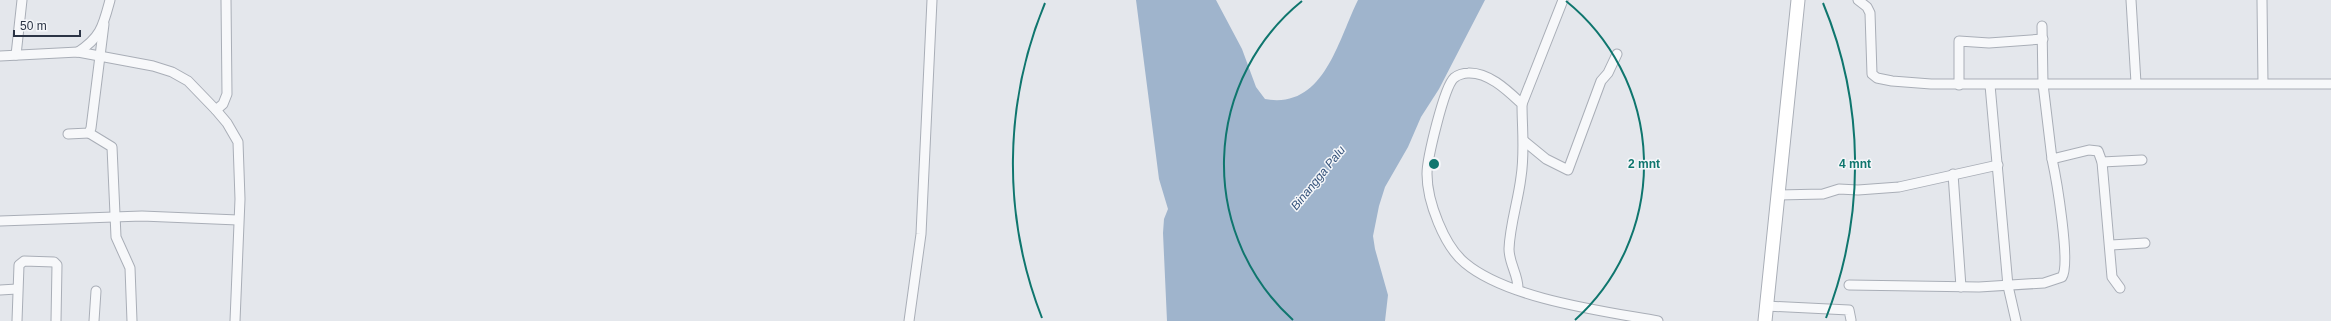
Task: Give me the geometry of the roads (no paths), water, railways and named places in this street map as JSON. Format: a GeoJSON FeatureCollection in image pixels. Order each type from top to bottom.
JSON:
{"type":"FeatureCollection","features":[{"type":"Feature","properties":{"kind":"main road"},"geometry":{"type":"LineString","coordinates":[[1765,321],[1798,0]]}},
{"type":"Feature","properties":{"kind":"street"},"geometry":{"type":"LineString","coordinates":[[16,55],[22,0]]}},
{"type":"Feature","properties":{"kind":"street"},"geometry":{"type":"LineString","coordinates":[[88,133],[92,120],[104,24],[110,0]]}},
{"type":"Feature","properties":{"kind":"street"},"geometry":{"type":"LineString","coordinates":[[216,110],[223,104],[227,94],[226,0]]}},
{"type":"Feature","properties":{"kind":"street"},"geometry":{"type":"LineString","coordinates":[[908,321],[921,234],[932,0]]}},
{"type":"Feature","properties":{"kind":"street"},"geometry":{"type":"LineString","coordinates":[[1518,290],[1519,283],[1509,260],[1509,244],[1512,220],[1521,176],[1524,141],[1522,104],[1563,0]]}},
{"type":"Feature","properties":{"kind":"street"},"geometry":{"type":"LineString","coordinates":[[1858,0],[1867,6],[1870,12],[1872,74],[1877,78],[1892,81],[1959,85],[2136,83],[2331,84]]}},
{"type":"Feature","properties":{"kind":"street"},"geometry":{"type":"LineString","coordinates":[[2131,0],[2136,83]]}},
{"type":"Feature","properties":{"kind":"street"},"geometry":{"type":"LineString","coordinates":[[2262,0],[2263,83]]}},
{"type":"Feature","properties":{"kind":"street"},"geometry":{"type":"LineString","coordinates":[[78,52],[96,38],[104,24]]}},
{"type":"Feature","properties":{"kind":"street"},"geometry":{"type":"LineString","coordinates":[[1849,285],[1961,287],[2008,286],[2044,283],[2062,277],[2064,274],[2062,221],[2057,179],[2052,159],[2043,84],[2042,26]]}},
{"type":"Feature","properties":{"kind":"street"},"geometry":{"type":"LineString","coordinates":[[1959,85],[1959,41],[1989,43],[2043,39]]}},
{"type":"Feature","properties":{"kind":"street"},"geometry":{"type":"LineString","coordinates":[[0,56],[78,52],[153,66],[172,72],[188,82],[216,110],[227,123],[238,142],[240,199],[235,321]]}},
{"type":"Feature","properties":{"kind":"street"},"geometry":{"type":"LineString","coordinates":[[1524,141],[1549,162],[1568,170],[1601,81],[1608,73],[1617,54]]}},
{"type":"Feature","properties":{"kind":"street"},"geometry":{"type":"LineString","coordinates":[[1522,104],[1496,82],[1476,74],[1468,73],[1454,78],[1438,123],[1427,174],[1432,204],[1442,230],[1455,253],[1466,264],[1477,271],[1518,290],[1580,307],[1658,321]]}},
{"type":"Feature","properties":{"kind":"street"},"geometry":{"type":"LineString","coordinates":[[1990,85],[2008,286],[2016,321]]}},
{"type":"Feature","properties":{"kind":"street"},"geometry":{"type":"LineString","coordinates":[[68,134],[88,133],[112,148],[115,218],[118,245],[130,268],[132,321]]}},
{"type":"Feature","properties":{"kind":"street"},"geometry":{"type":"LineString","coordinates":[[2052,159],[2093,150],[2098,151],[2102,162],[2105,204],[2111,245],[2112,277],[2120,288]]}},
{"type":"Feature","properties":{"kind":"street"},"geometry":{"type":"LineString","coordinates":[[2102,162],[2142,160]]}},
{"type":"Feature","properties":{"kind":"street"},"geometry":{"type":"LineString","coordinates":[[1778,195],[1823,194],[1839,189],[1858,190],[1899,187],[1998,165]]}},
{"type":"Feature","properties":{"kind":"street"},"geometry":{"type":"LineString","coordinates":[[1953,174],[1961,287]]}},
{"type":"Feature","properties":{"kind":"street"},"geometry":{"type":"LineString","coordinates":[[2105,204],[2115,204]]}},
{"type":"Feature","properties":{"kind":"street"},"geometry":{"type":"LineString","coordinates":[[0,221],[142,216],[238,220]]}},
{"type":"Feature","properties":{"kind":"street"},"geometry":{"type":"LineString","coordinates":[[2111,245],[2145,243]]}},
{"type":"Feature","properties":{"kind":"street"},"geometry":{"type":"LineString","coordinates":[[17,321],[17,289],[20,263],[24,261],[56,263],[59,273],[56,321]]}},
{"type":"Feature","properties":{"kind":"street"},"geometry":{"type":"LineString","coordinates":[[0,290],[17,289]]}},
{"type":"Feature","properties":{"kind":"street"},"geometry":{"type":"LineString","coordinates":[[94,321],[96,291]]}},
{"type":"Feature","properties":{"kind":"street"},"geometry":{"type":"LineString","coordinates":[[1766,306],[1848,310],[1851,320]]}},
{"type":"Feature","properties":{"kind":"water","name":"Binangga Palu"},"geometry":{"type":"Polygon","coordinates":[[[1136,0],[1216,0],[1242,49],[1256,87],[1265,99],[1285,100],[1302,94],[1315,83],[1326,69],[1358,0],[1485,0],[1439,89],[1421,117],[1408,147],[1385,187],[1379,206],[1373,236],[1375,249],[1388,295],[1385,321],[1167,321],[1163,233],[1164,219],[1168,209],[1159,179],[1136,0]]]}}]}
